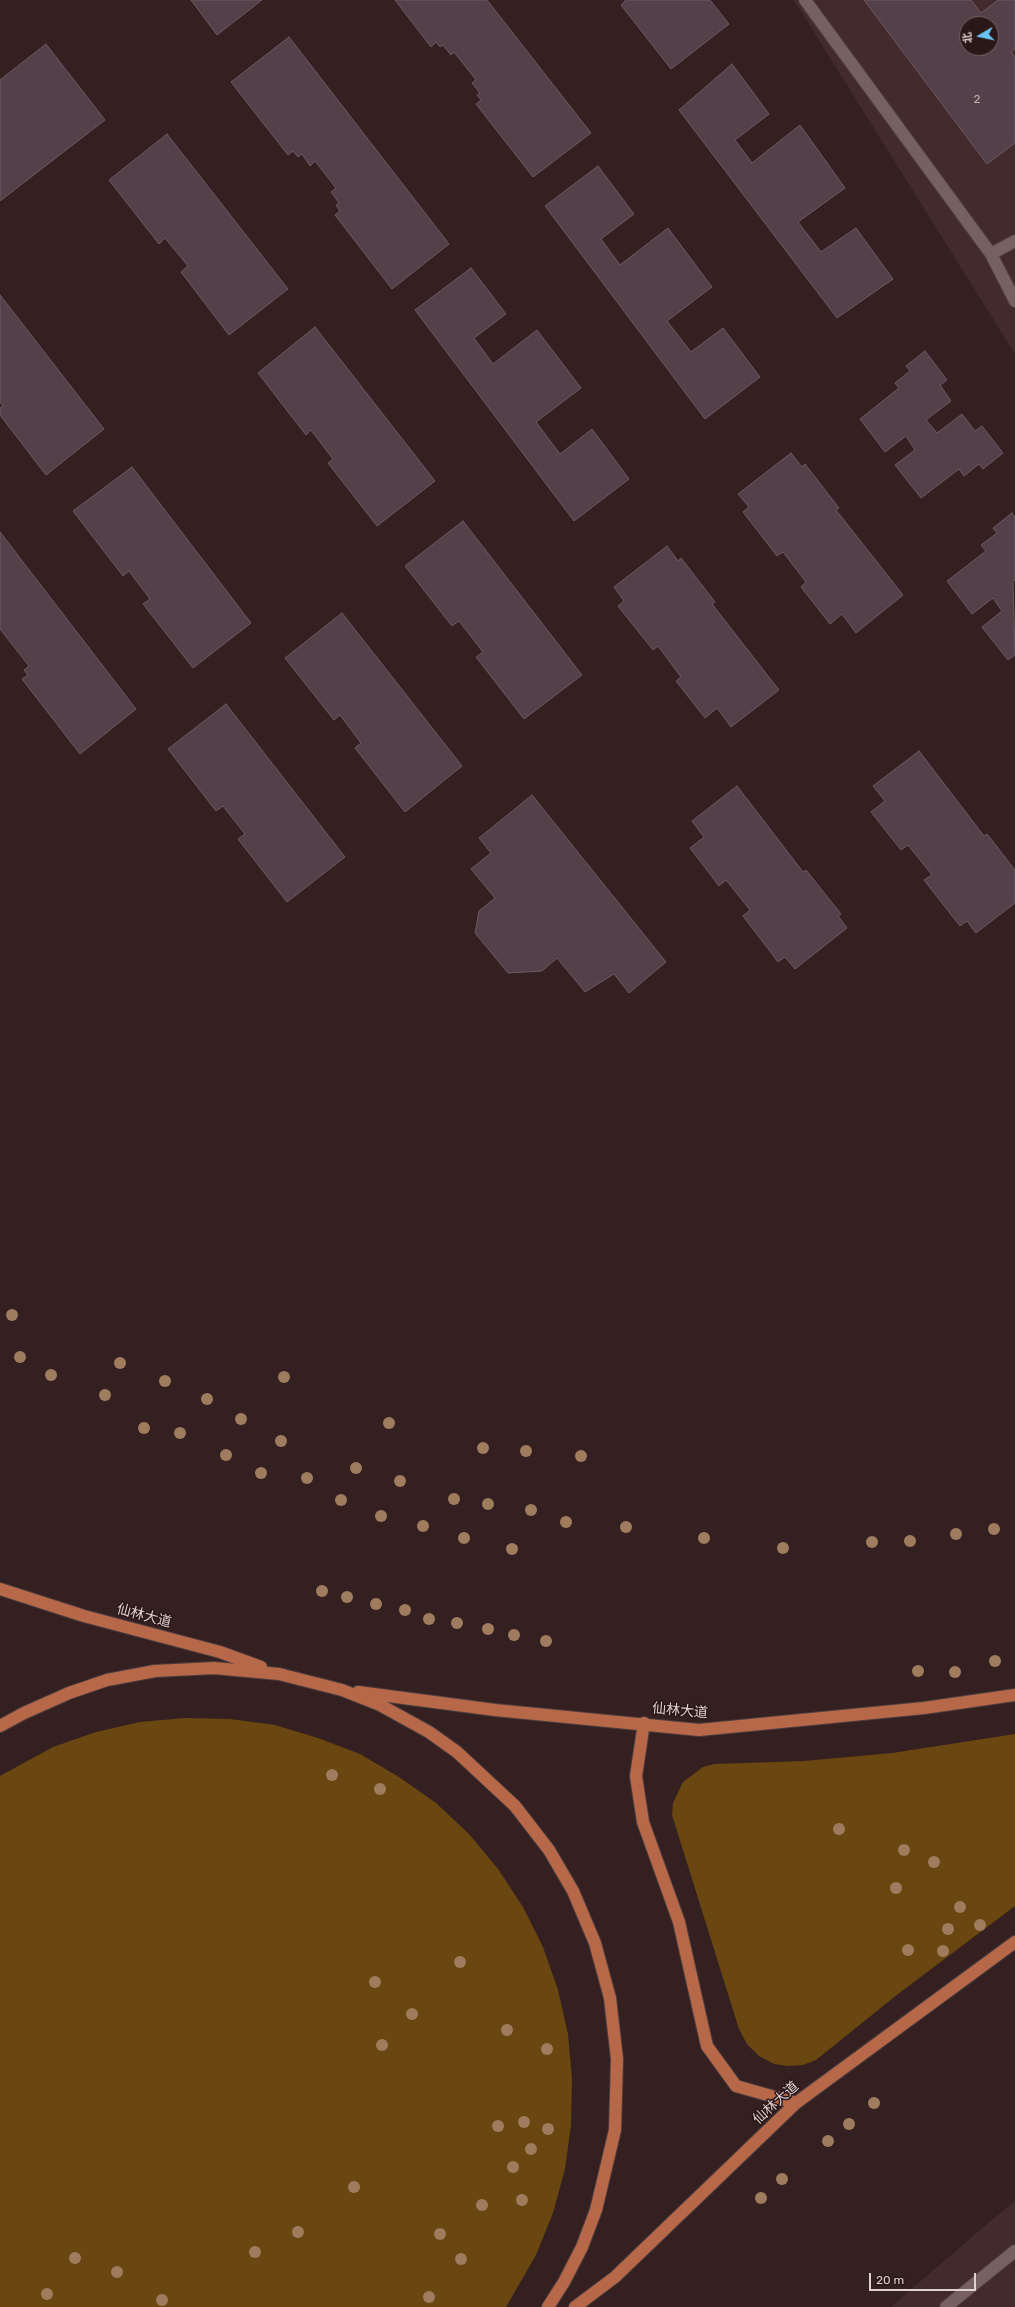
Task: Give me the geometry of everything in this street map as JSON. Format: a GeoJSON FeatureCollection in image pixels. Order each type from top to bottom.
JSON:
{"type":"FeatureCollection","features":[{"type":"Feature","properties":{"kind":"main road","name":"仙林大道"},"geometry":{"type":"LineString","coordinates":[[0,1589],[84,1616],[220,1652],[279,1674]]}},
{"type":"Feature","properties":{"kind":"main road"},"geometry":{"type":"LineString","coordinates":[[0,1726],[24,1712],[69,1692],[107,1680],[148,1673],[214,1668],[279,1674],[342,1690],[380,1705],[429,1732],[457,1752],[492,1782],[515,1806],[549,1850],[572,1891],[595,1943],[610,1998],[617,2059],[615,2130],[596,2210],[582,2247],[564,2282],[548,2307]]}},
{"type":"Feature","properties":{"kind":"main road","name":"仙林大道"},"geometry":{"type":"LineString","coordinates":[[342,1690],[495,1710],[644,1723],[698,1730],[924,1708],[1015,1695]]}},
{"type":"Feature","properties":{"kind":"main road"},"geometry":{"type":"LineString","coordinates":[[644,1723],[636,1776],[643,1822],[679,1922],[707,2046],[736,2086],[796,2103]]}},
{"type":"Feature","properties":{"kind":"main road","name":"仙林大道"},"geometry":{"type":"LineString","coordinates":[[575,2307],[615,2277],[796,2103],[1015,1942]]}},
{"type":"Feature","properties":{"kind":"lane"},"geometry":{"type":"LineString","coordinates":[[805,0],[991,254],[1015,301]]}},
{"type":"Feature","properties":{"kind":"lane"},"geometry":{"type":"LineString","coordinates":[[991,254],[1015,241]]}},
{"type":"Feature","properties":{"kind":"lane"},"geometry":{"type":"LineString","coordinates":[[946,2307],[1015,2251]]}},
{"type":"Feature","properties":{"kind":"shaded area"},"geometry":{"type":"Polygon","coordinates":[[[793,0],[1015,0],[1015,354],[797,5],[793,0]]]}},
{"type":"Feature","properties":{"kind":"shaded area"},"geometry":{"type":"Polygon","coordinates":[[[185,1718],[230,1719],[275,1725],[318,1738],[360,1754],[399,1777],[436,1803],[469,1834],[498,1869],[523,1907],[543,1947],[558,1990],[568,2034],[572,2079],[571,2125],[565,2169],[553,2213],[536,2255],[506,2307],[0,2307],[0,1776],[53,1747],[96,1732],[140,1722],[185,1718]]]}},
{"type":"Feature","properties":{"kind":"shaded area"},"geometry":{"type":"Polygon","coordinates":[[[1015,1734],[1015,1906],[898,1994],[816,2060],[803,2065],[788,2066],[774,2064],[759,2056],[747,2044],[739,2029],[672,1815],[673,1803],[683,1782],[703,1767],[715,1764],[804,1761],[892,1753],[1015,1734]]]}},
{"type":"Feature","properties":{"kind":"shaded area"},"geometry":{"type":"Polygon","coordinates":[[[1015,2201],[1015,2307],[891,2307],[981,2229],[1015,2201]]]}},
{"type":"Feature","properties":{"kind":"building"},"geometry":{"type":"Polygon","coordinates":[[[191,0],[262,0],[217,35],[191,0]]]}},
{"type":"Feature","properties":{"kind":"building"},"geometry":{"type":"Polygon","coordinates":[[[395,0],[487,0],[591,133],[533,177],[476,104],[481,100],[477,95],[480,93],[472,83],[476,80],[454,52],[451,55],[443,45],[440,47],[436,42],[431,47],[395,0]]]}},
{"type":"Feature","properties":{"kind":"building"},"geometry":{"type":"Polygon","coordinates":[[[626,0],[710,0],[729,24],[671,69],[621,5],[626,0]]]}},
{"type":"Feature","properties":{"kind":"building"},"geometry":{"type":"Polygon","coordinates":[[[864,0],[971,0],[981,13],[998,0],[1015,0],[1015,49],[1011,52],[1015,57],[1015,143],[987,164],[864,0]]]}},
{"type":"Feature","properties":{"kind":"building"},"geometry":{"type":"Polygon","coordinates":[[[289,37],[449,244],[392,289],[335,215],[340,211],[336,205],[339,203],[331,192],[336,188],[315,161],[310,166],[302,154],[298,157],[293,151],[288,155],[231,82],[289,37]]]}},
{"type":"Feature","properties":{"kind":"building"},"geometry":{"type":"Polygon","coordinates":[[[46,44],[105,120],[0,201],[0,80],[46,44]]]}},
{"type":"Feature","properties":{"kind":"building"},"geometry":{"type":"Polygon","coordinates":[[[732,64],[769,114],[735,140],[752,163],[800,125],[845,188],[798,222],[821,252],[856,228],[893,279],[837,318],[679,110],[732,64]]]}},
{"type":"Feature","properties":{"kind":"building"},"geometry":{"type":"Polygon","coordinates":[[[167,134],[288,289],[229,335],[181,272],[188,266],[165,238],[159,244],[109,180],[167,134]]]}},
{"type":"Feature","properties":{"kind":"building"},"geometry":{"type":"Polygon","coordinates":[[[598,166],[634,214],[601,239],[620,265],[668,228],[712,287],[667,321],[691,352],[723,328],[760,377],[705,419],[545,206],[598,166]]]}},
{"type":"Feature","properties":{"kind":"building"},"geometry":{"type":"Polygon","coordinates":[[[471,268],[506,314],[474,338],[493,364],[537,330],[581,388],[536,422],[560,454],[592,429],[629,479],[574,521],[415,310],[471,268]]]}},
{"type":"Feature","properties":{"kind":"building"},"geometry":{"type":"Polygon","coordinates":[[[0,295],[104,429],[46,475],[0,415],[0,408],[3,406],[0,402],[0,295]]]}},
{"type":"Feature","properties":{"kind":"building"},"geometry":{"type":"Polygon","coordinates":[[[315,327],[435,481],[377,526],[328,463],[333,459],[311,430],[306,435],[258,373],[315,327]]]}},
{"type":"Feature","properties":{"kind":"building"},"geometry":{"type":"Polygon","coordinates":[[[925,351],[947,380],[940,385],[951,401],[926,420],[937,433],[962,414],[975,431],[982,426],[1003,453],[983,469],[979,464],[964,476],[959,469],[921,498],[895,465],[915,450],[906,436],[885,452],[860,419],[899,388],[895,383],[910,371],[906,366],[925,351]]]}},
{"type":"Feature","properties":{"kind":"building"},"geometry":{"type":"Polygon","coordinates":[[[791,453],[802,467],[805,464],[839,508],[836,510],[903,595],[856,633],[842,614],[830,624],[801,587],[806,582],[783,552],[777,556],[743,512],[749,507],[738,494],[791,453]]]}},
{"type":"Feature","properties":{"kind":"building"},"geometry":{"type":"Polygon","coordinates":[[[132,467],[251,623],[193,668],[143,604],[150,599],[129,571],[123,576],[73,511],[132,467]]]}},
{"type":"Feature","properties":{"kind":"building"},"geometry":{"type":"Polygon","coordinates":[[[1012,513],[1015,518],[1015,580],[1013,582],[1015,655],[1008,660],[982,627],[1002,611],[993,598],[972,614],[947,581],[986,551],[981,545],[997,533],[993,528],[1012,513]]]}},
{"type":"Feature","properties":{"kind":"building"},"geometry":{"type":"Polygon","coordinates":[[[463,521],[582,675],[524,719],[476,657],[483,652],[459,621],[452,626],[405,566],[463,521]]]}},
{"type":"Feature","properties":{"kind":"building"},"geometry":{"type":"Polygon","coordinates":[[[0,532],[136,709],[80,754],[22,679],[28,675],[24,670],[29,666],[0,629],[0,532]]]}},
{"type":"Feature","properties":{"kind":"building"},"geometry":{"type":"Polygon","coordinates":[[[667,546],[678,561],[681,558],[715,602],[712,604],[779,690],[731,727],[717,708],[705,718],[676,681],[681,677],[658,646],[653,650],[618,606],[624,601],[614,587],[667,546]]]}},
{"type":"Feature","properties":{"kind":"building"},"geometry":{"type":"Polygon","coordinates":[[[342,613],[462,766],[405,812],[355,748],[361,743],[340,715],[334,720],[285,658],[342,613]]]}},
{"type":"Feature","properties":{"kind":"building"},"geometry":{"type":"Polygon","coordinates":[[[226,704],[345,857],[287,902],[238,839],[245,834],[223,806],[216,811],[168,749],[226,704]]]}},
{"type":"Feature","properties":{"kind":"building"},"geometry":{"type":"Polygon","coordinates":[[[919,751],[984,836],[987,834],[1015,870],[1015,903],[976,933],[967,921],[960,926],[924,880],[932,875],[908,845],[901,850],[871,812],[885,801],[873,786],[919,751]]]}},
{"type":"Feature","properties":{"kind":"building"},"geometry":{"type":"Polygon","coordinates":[[[737,786],[803,872],[806,870],[841,914],[838,916],[847,928],[795,969],[785,957],[778,962],[743,916],[750,910],[726,880],[719,886],[690,848],[704,837],[692,821],[737,786]]]}},
{"type":"Feature","properties":{"kind":"building"},"geometry":{"type":"Polygon","coordinates":[[[532,795],[666,962],[629,993],[614,974],[585,992],[557,958],[542,971],[508,973],[475,933],[479,911],[495,898],[471,869],[491,853],[479,838],[532,795]]]}}]}
